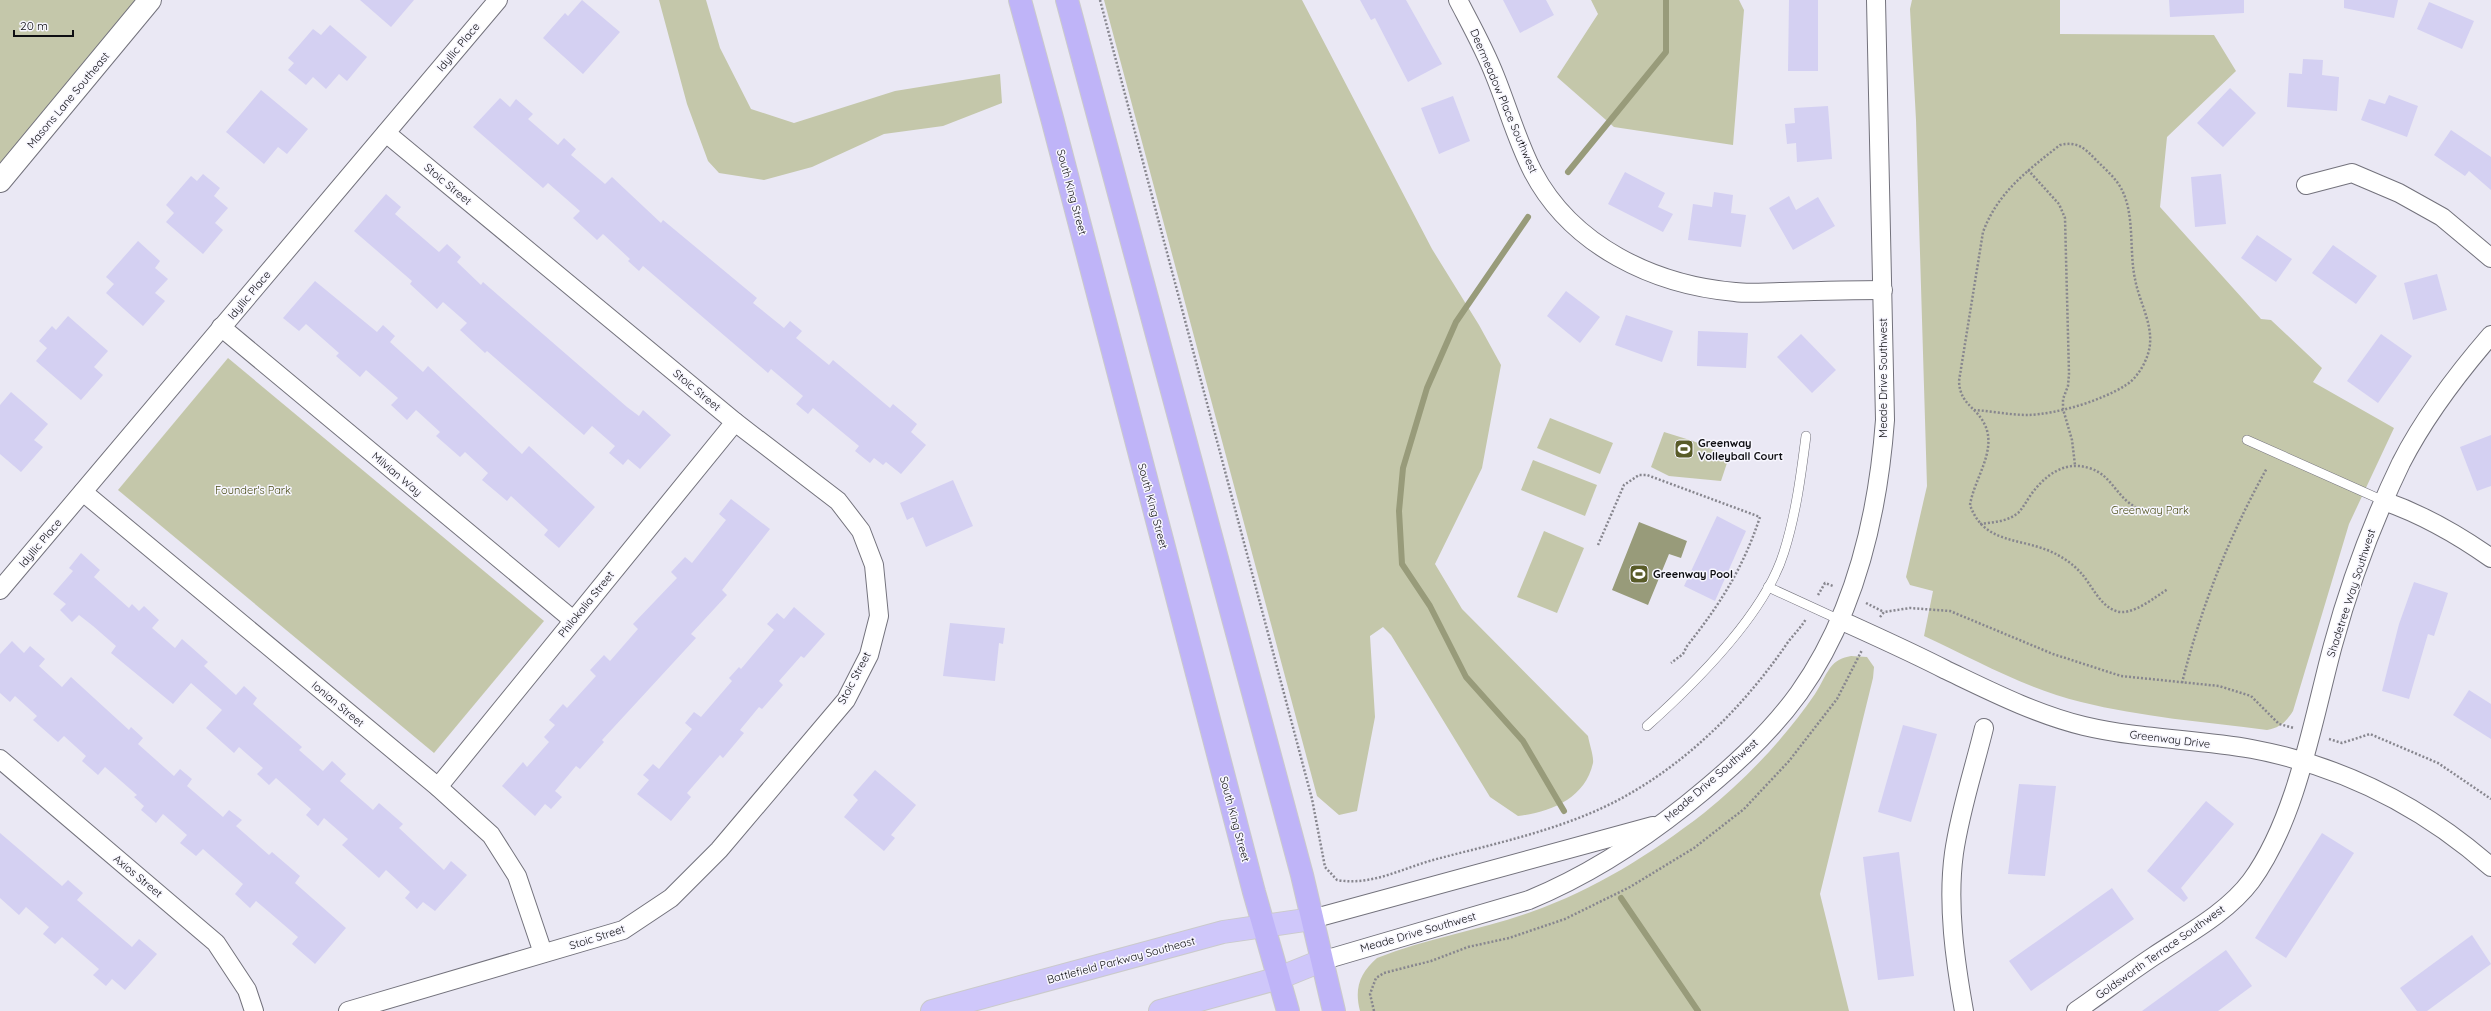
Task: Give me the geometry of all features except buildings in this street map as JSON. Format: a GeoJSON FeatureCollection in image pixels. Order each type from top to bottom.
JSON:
{"type":"FeatureCollection","features":[{"type":"Feature","properties":{"kind":"highway","name":"South King Street"},"geometry":{"type":"LineString","coordinates":[[1020,0],[1252,885],[1288,1011]]}},
{"type":"Feature","properties":{"kind":"highway"},"geometry":{"type":"LineString","coordinates":[[1067,0],[1312,919],[1334,1011]]}},
{"type":"Feature","properties":{"kind":"main road","name":"Battlefield Parkway Southeast"},"geometry":{"type":"LineString","coordinates":[[932,1011],[1223,932],[1312,919]]}},
{"type":"Feature","properties":{"kind":"main road"},"geometry":{"type":"LineString","coordinates":[[1160,1011],[1279,978],[1321,961]]}},
{"type":"Feature","properties":{"kind":"street","name":"Masons Lane Southeast"},"geometry":{"type":"LineString","coordinates":[[0,181],[150,0]]}},
{"type":"Feature","properties":{"kind":"street","name":"Idyllic Place"},"geometry":{"type":"LineString","coordinates":[[0,590],[498,0]]}},
{"type":"Feature","properties":{"kind":"street","name":"Deermeadow Place Southwest"},"geometry":{"type":"LineString","coordinates":[[1458,0],[1495,75],[1518,139],[1534,173],[1558,208],[1577,228],[1601,247],[1634,266],[1669,280],[1701,288],[1736,293],[1883,290]]}},
{"type":"Feature","properties":{"kind":"street","name":"Meade Drive Southwest"},"geometry":{"type":"LineString","coordinates":[[1321,961],[1529,900],[1557,888],[1610,860],[1662,824],[1732,766],[1768,731],[1799,692],[1840,620],[1873,515],[1881,472],[1885,420],[1876,0]]}},
{"type":"Feature","properties":{"kind":"street","name":"Stoic Street"},"geometry":{"type":"LineString","coordinates":[[348,1011],[623,930],[671,898],[719,850],[846,700],[868,655],[879,616],[874,565],[861,531],[838,502],[735,422],[386,133]]}},
{"type":"Feature","properties":{"kind":"street"},"geometry":{"type":"LineString","coordinates":[[2306,185],[2352,173],[2399,193],[2442,217],[2491,258]]}},
{"type":"Feature","properties":{"kind":"street","name":"Milvian Way"},"geometry":{"type":"LineString","coordinates":[[221,328],[573,620]]}},
{"type":"Feature","properties":{"kind":"street","name":"Shadetree Way Southwest"},"geometry":{"type":"LineString","coordinates":[[2302,761],[2334,641],[2366,543],[2384,501],[2402,462],[2443,397],[2491,335]]}},
{"type":"Feature","properties":{"kind":"street","name":"Philokalia Street"},"geometry":{"type":"LineString","coordinates":[[438,787],[735,422]]}},
{"type":"Feature","properties":{"kind":"street","name":"Ionian Street"},"geometry":{"type":"LineString","coordinates":[[83,492],[438,787],[491,835],[517,876],[544,953]]}},
{"type":"Feature","properties":{"kind":"street"},"geometry":{"type":"LineString","coordinates":[[2384,501],[2415,512],[2455,533],[2491,558]]}},
{"type":"Feature","properties":{"kind":"street","name":"Greenway Drive"},"geometry":{"type":"LineString","coordinates":[[1840,620],[1999,696],[2042,713],[2084,726],[2133,735],[2253,750],[2302,761],[2356,780],[2381,791],[2428,819],[2491,867]]}},
{"type":"Feature","properties":{"kind":"street"},"geometry":{"type":"LineString","coordinates":[[1964,1011],[1955,951],[1952,880],[1954,852],[1984,728]]}},
{"type":"Feature","properties":{"kind":"street","name":"Axios Street"},"geometry":{"type":"LineString","coordinates":[[0,759],[216,943],[247,990],[254,1011]]}},
{"type":"Feature","properties":{"kind":"street","name":"Goldsworth Terrace Southwest"},"geometry":{"type":"LineString","coordinates":[[2076,1011],[2205,922],[2231,902],[2250,883],[2280,831],[2302,761]]}},
{"type":"Feature","properties":{"kind":"street","name":"Meade Drive Southwest"},"geometry":{"type":"LineString","coordinates":[[1312,919],[1662,824]]}},
{"type":"Feature","properties":{"kind":"lane"},"geometry":{"type":"LineString","coordinates":[[1647,726],[1706,670],[1741,626],[1768,587],[1784,554],[1795,513],[1806,436]]}},
{"type":"Feature","properties":{"kind":"lane"},"geometry":{"type":"LineString","coordinates":[[2247,440],[2384,501]]}},
{"type":"Feature","properties":{"kind":"lane"},"geometry":{"type":"LineString","coordinates":[[1768,587],[1840,620]]}},
{"type":"Feature","properties":{"kind":"path"},"geometry":{"type":"LineString","coordinates":[[1100,0],[1312,799],[1324,863],[1337,880],[1352,883],[1370,881],[1432,860],[1500,843],[1601,809],[1666,770],[1732,715],[1764,678],[1789,641],[1801,627],[1825,583],[1884,612],[1910,608],[1950,611],[2053,654],[2121,676],[2219,686],[2251,696],[2279,724],[2342,743],[2370,734],[2438,763],[2491,799]]}},
{"type":"Feature","properties":{"kind":"path"},"geometry":{"type":"LineString","coordinates":[[1974,410],[2028,415],[2063,409],[2128,385],[2138,373],[2146,359],[2150,346],[2150,330],[2135,281],[2127,203],[2122,190],[2112,175],[2079,145],[2068,143],[2060,145],[2015,181],[1999,199],[1989,214],[1983,232],[1960,381],[1963,400],[1974,410],[1985,425],[1989,441],[1986,457],[1970,505],[1979,525],[1990,533],[2028,543],[2054,553],[2070,563],[2081,573],[2102,600],[2116,611],[2125,612],[2168,590]]}},
{"type":"Feature","properties":{"kind":"path"},"geometry":{"type":"LineString","coordinates":[[2028,170],[2059,204],[2065,218],[2069,374],[2063,399],[2063,409],[2072,440],[2075,465]]}},
{"type":"Feature","properties":{"kind":"path"},"geometry":{"type":"LineString","coordinates":[[1979,525],[2005,520],[2017,514],[2048,476],[2062,468],[2075,465],[2101,473],[2128,504],[2149,513]]}},
{"type":"Feature","properties":{"kind":"path"},"geometry":{"type":"LineString","coordinates":[[2182,683],[2195,631],[2214,577],[2267,468]]}},
{"type":"Feature","properties":{"kind":"path"},"geometry":{"type":"LineString","coordinates":[[1598,546],[1624,485],[1639,475],[1647,475],[1760,517],[1749,551],[1732,583],[1687,646],[1683,654],[1671,662]]}},
{"type":"Feature","properties":{"kind":"path"},"geometry":{"type":"LineString","coordinates":[[1374,1011],[1370,994],[1376,978],[1384,973],[1431,961],[1468,946],[1509,938],[1565,919],[1630,887],[1694,848],[1744,809],[1789,761],[1836,699],[1870,634],[1884,612]]}},
{"type":"Feature","properties":{"kind":"green space"},"geometry":{"type":"Polygon","coordinates":[[[0,0],[149,0],[0,171],[0,0]]]}},
{"type":"Feature","properties":{"kind":"green space"},"geometry":{"type":"Polygon","coordinates":[[[659,0],[706,0],[720,48],[751,109],[794,123],[895,91],[1000,74],[1002,103],[943,126],[884,134],[812,167],[764,180],[719,173],[708,161],[687,104],[659,0]]]}},
{"type":"Feature","properties":{"kind":"green space"},"geometry":{"type":"Polygon","coordinates":[[[1104,0],[1302,0],[1432,249],[1479,325],[1501,365],[1482,468],[1435,564],[1462,609],[1588,736],[1593,760],[1589,775],[1574,795],[1564,802],[1542,811],[1518,816],[1490,797],[1391,635],[1383,627],[1370,636],[1375,717],[1357,811],[1339,815],[1317,796],[1104,0]]]}},
{"type":"Feature","properties":{"kind":"green space"},"geometry":{"type":"Polygon","coordinates":[[[1591,0],[1739,0],[1744,10],[1733,145],[1614,127],[1557,77],[1598,14],[1591,0]]]}},
{"type":"Feature","properties":{"kind":"green space","name":"Greenway Park"},"geometry":{"type":"Polygon","coordinates":[[[1912,0],[2060,0],[2060,34],[2214,35],[2236,71],[2167,137],[2160,207],[2261,319],[2271,320],[2322,368],[2313,382],[2394,428],[2349,524],[2293,711],[2279,726],[2267,730],[2197,722],[2127,712],[2081,702],[2020,681],[1924,636],[1933,591],[1910,585],[1906,577],[1927,486],[1916,120],[1910,9],[1912,0]]]}},
{"type":"Feature","properties":{"kind":"green space","name":"Founder's Park"},"geometry":{"type":"Polygon","coordinates":[[[228,358],[544,621],[434,753],[118,490],[228,358]]]}},
{"type":"Feature","properties":{"kind":"green space"},"geometry":{"type":"Polygon","coordinates":[[[1550,418],[1613,443],[1600,474],[1537,448],[1550,418]]]}},
{"type":"Feature","properties":{"kind":"green space","name":"Greenway Volleyball Court"},"geometry":{"type":"Polygon","coordinates":[[[1664,432],[1693,441],[1729,457],[1721,481],[1669,476],[1651,467],[1664,432]]]}},
{"type":"Feature","properties":{"kind":"green space"},"geometry":{"type":"Polygon","coordinates":[[[1533,460],[1597,485],[1585,516],[1521,490],[1533,460]]]}},
{"type":"Feature","properties":{"kind":"green space"},"geometry":{"type":"Polygon","coordinates":[[[1544,531],[1584,548],[1557,613],[1517,597],[1544,531]]]}},
{"type":"Feature","properties":{"kind":"green space"},"geometry":{"type":"Polygon","coordinates":[[[1851,656],[1867,657],[1874,667],[1873,678],[1820,894],[1849,1011],[1360,1011],[1358,1003],[1358,988],[1366,969],[1377,958],[1415,945],[1493,924],[1554,903],[1621,870],[1643,857],[1684,828],[1720,800],[1750,772],[1791,726],[1815,694],[1832,665],[1839,660],[1851,656]]]}},
{"type":"Feature","properties":{"kind":"shaded area","name":"Greenway Pool"},"geometry":{"type":"Polygon","coordinates":[[[1639,522],[1687,541],[1681,558],[1669,554],[1648,605],[1612,590],[1639,522]]]}},
{"type":"Feature","properties":{"kind":"waterway"},"geometry":{"type":"LineString","coordinates":[[1568,172],[1666,52],[1666,0]]}},
{"type":"Feature","properties":{"kind":"waterway"},"geometry":{"type":"LineString","coordinates":[[1528,217],[1456,322],[1427,388],[1403,468],[1399,511],[1402,564],[1430,606],[1466,677],[1523,741],[1564,811]]}},
{"type":"Feature","properties":{"kind":"waterway"},"geometry":{"type":"LineString","coordinates":[[1621,898],[1698,1011]]}},
{"type":"Feature","properties":{"kind":"place","name":"Greenway Volleyball Court"},"geometry":{"type":"Point","coordinates":[1684,449]}},
{"type":"Feature","properties":{"kind":"place","name":"Greenway Pool"},"geometry":{"type":"Point","coordinates":[1639,574]}}]}
